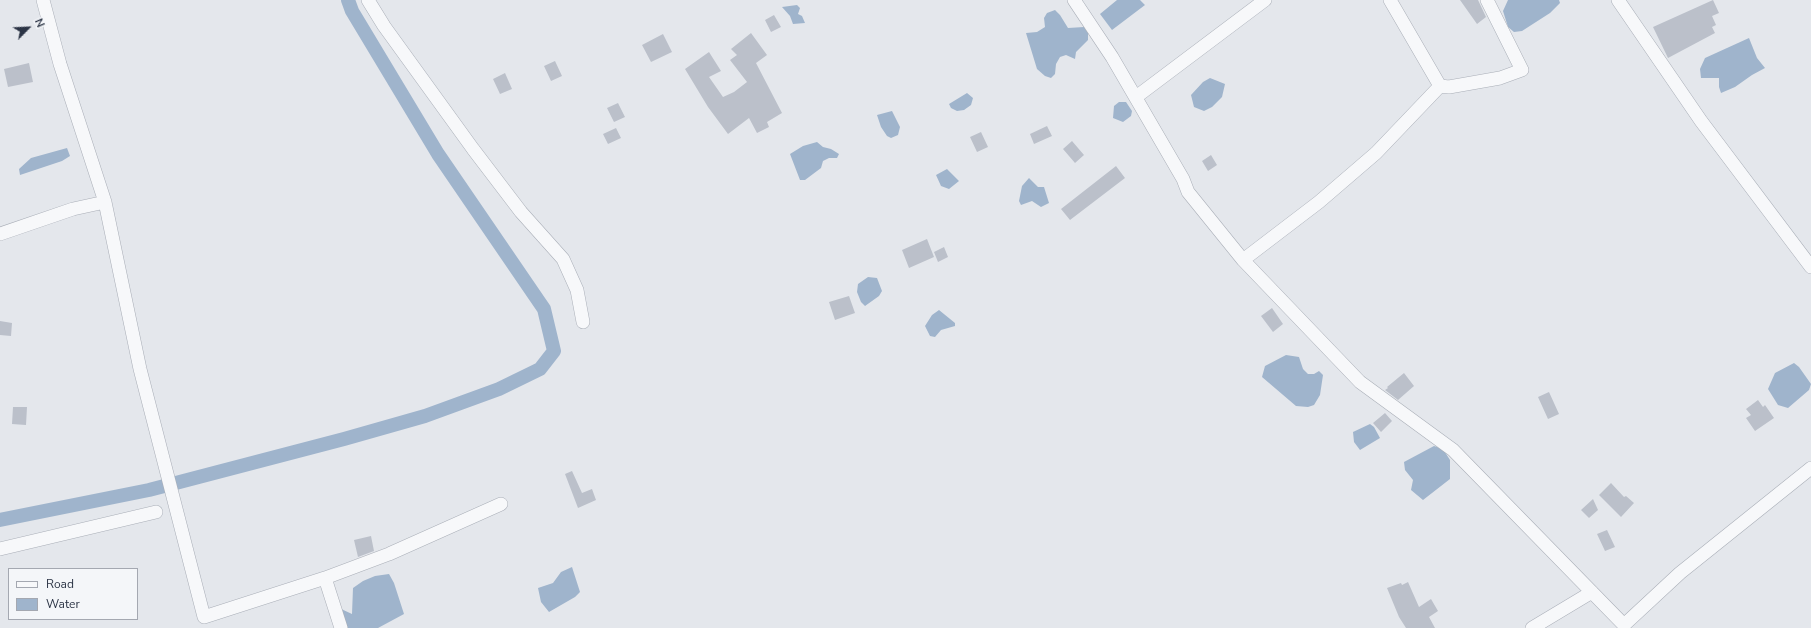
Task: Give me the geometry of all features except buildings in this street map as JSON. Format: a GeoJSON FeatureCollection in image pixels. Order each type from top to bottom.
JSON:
{"type":"FeatureCollection","features":[{"type":"Feature","properties":{"kind":"street"},"geometry":{"type":"LineString","coordinates":[[43,0],[60,64],[105,202],[140,369],[202,623],[389,554],[501,504]]}},
{"type":"Feature","properties":{"kind":"street"},"geometry":{"type":"LineString","coordinates":[[368,0],[384,26],[478,156],[521,212],[563,259],[577,290],[583,322]]}},
{"type":"Feature","properties":{"kind":"street"},"geometry":{"type":"LineString","coordinates":[[1074,0],[1112,57],[1136,97],[1183,179],[1188,192],[1243,260],[1360,382],[1453,450],[1624,625],[1680,572],[1811,468]]}},
{"type":"Feature","properties":{"kind":"street"},"geometry":{"type":"LineString","coordinates":[[1136,97],[1265,0]]}},
{"type":"Feature","properties":{"kind":"street"},"geometry":{"type":"LineString","coordinates":[[1390,0],[1440,86],[1449,88],[1500,78],[1522,70],[1487,0]]}},
{"type":"Feature","properties":{"kind":"street"},"geometry":{"type":"LineString","coordinates":[[1618,0],[1705,127],[1811,267]]}},
{"type":"Feature","properties":{"kind":"street"},"geometry":{"type":"LineString","coordinates":[[1243,260],[1319,202],[1376,153],[1440,86]]}},
{"type":"Feature","properties":{"kind":"street"},"geometry":{"type":"LineString","coordinates":[[0,234],[73,209],[105,202]]}},
{"type":"Feature","properties":{"kind":"street"},"geometry":{"type":"LineString","coordinates":[[0,548],[156,512]]}},
{"type":"Feature","properties":{"kind":"street"},"geometry":{"type":"LineString","coordinates":[[325,578],[341,628]]}},
{"type":"Feature","properties":{"kind":"street"},"geometry":{"type":"LineString","coordinates":[[1532,628],[1592,592]]}},
{"type":"Feature","properties":{"kind":"water"},"geometry":{"type":"Polygon","coordinates":[[[1117,0],[1140,0],[1145,5],[1112,30],[1100,14],[1117,0]]]}},
{"type":"Feature","properties":{"kind":"water"},"geometry":{"type":"Polygon","coordinates":[[[1508,0],[1559,0],[1560,3],[1550,13],[1522,31],[1514,32],[1508,27],[1503,11],[1508,0]]]}},
{"type":"Feature","properties":{"kind":"water"},"geometry":{"type":"Polygon","coordinates":[[[797,5],[800,8],[798,14],[802,16],[805,23],[793,24],[790,16],[782,7],[797,5]]]}},
{"type":"Feature","properties":{"kind":"water"},"geometry":{"type":"Polygon","coordinates":[[[1055,10],[1068,28],[1084,27],[1088,33],[1088,40],[1076,52],[1075,59],[1066,55],[1060,57],[1056,64],[1055,74],[1051,78],[1045,76],[1037,69],[1026,33],[1037,32],[1045,27],[1044,18],[1047,13],[1055,10]]]}},
{"type":"Feature","properties":{"kind":"water"},"geometry":{"type":"Polygon","coordinates":[[[1749,38],[1757,58],[1765,68],[1735,87],[1721,93],[1719,78],[1701,78],[1700,69],[1705,58],[1749,38]]]}},
{"type":"Feature","properties":{"kind":"water"},"geometry":{"type":"Polygon","coordinates":[[[1210,78],[1225,84],[1222,97],[1212,107],[1204,111],[1194,107],[1191,95],[1203,82],[1210,78]]]}},
{"type":"Feature","properties":{"kind":"water"},"geometry":{"type":"Polygon","coordinates":[[[967,93],[973,98],[971,105],[964,110],[957,111],[951,108],[949,104],[967,93]]]}},
{"type":"Feature","properties":{"kind":"water"},"geometry":{"type":"Polygon","coordinates":[[[1119,102],[1126,102],[1132,111],[1131,116],[1123,122],[1113,118],[1114,106],[1119,102]]]}},
{"type":"Feature","properties":{"kind":"water"},"geometry":{"type":"Polygon","coordinates":[[[892,111],[900,127],[898,135],[891,138],[887,136],[881,127],[877,115],[892,111]]]}},
{"type":"Feature","properties":{"kind":"water"},"geometry":{"type":"Polygon","coordinates":[[[817,142],[823,147],[831,149],[839,154],[837,158],[829,158],[823,161],[821,168],[805,180],[800,180],[790,154],[803,146],[817,142]]]}},
{"type":"Feature","properties":{"kind":"water"},"geometry":{"type":"Polygon","coordinates":[[[67,148],[70,156],[62,161],[20,175],[19,169],[31,158],[67,148]]]}},
{"type":"Feature","properties":{"kind":"water"},"geometry":{"type":"Polygon","coordinates":[[[947,169],[959,181],[949,189],[941,186],[936,175],[947,169]]]}},
{"type":"Feature","properties":{"kind":"water"},"geometry":{"type":"Polygon","coordinates":[[[1029,178],[1038,187],[1044,187],[1049,203],[1041,207],[1032,201],[1021,205],[1019,201],[1022,186],[1029,178]]]}},
{"type":"Feature","properties":{"kind":"water"},"geometry":{"type":"Polygon","coordinates":[[[868,277],[877,278],[882,291],[879,296],[865,306],[861,302],[857,292],[858,284],[868,277]]]}},
{"type":"Feature","properties":{"kind":"water"},"geometry":{"type":"Polygon","coordinates":[[[939,310],[955,323],[955,326],[941,330],[935,337],[930,336],[925,326],[932,315],[939,310]]]}},
{"type":"Feature","properties":{"kind":"water"},"geometry":{"type":"Polygon","coordinates":[[[1286,355],[1299,357],[1303,369],[1308,374],[1314,374],[1319,371],[1323,375],[1320,395],[1314,405],[1308,407],[1296,406],[1262,377],[1265,366],[1286,355]]]}},
{"type":"Feature","properties":{"kind":"water"},"geometry":{"type":"Polygon","coordinates":[[[1794,363],[1799,367],[1811,384],[1809,390],[1788,408],[1778,405],[1768,389],[1775,373],[1794,363]]]}},
{"type":"Feature","properties":{"kind":"water"},"geometry":{"type":"Polygon","coordinates":[[[1370,424],[1374,427],[1380,438],[1360,450],[1354,442],[1353,432],[1370,424]]]}},
{"type":"Feature","properties":{"kind":"water"},"geometry":{"type":"Polygon","coordinates":[[[1434,446],[1443,449],[1450,460],[1450,479],[1423,500],[1411,490],[1413,480],[1405,470],[1404,462],[1434,446]]]}},
{"type":"Feature","properties":{"kind":"water"},"geometry":{"type":"Polygon","coordinates":[[[572,567],[580,592],[575,597],[549,612],[541,602],[538,588],[553,583],[561,572],[572,567]]]}},
{"type":"Feature","properties":{"kind":"water"},"geometry":{"type":"Polygon","coordinates":[[[389,574],[394,583],[404,614],[378,628],[346,628],[339,608],[352,614],[353,588],[363,581],[375,576],[389,574]]]}},
{"type":"Feature","properties":{"kind":"waterway"},"geometry":{"type":"LineString","coordinates":[[0,520],[149,490],[344,439],[425,416],[499,389],[540,369],[554,351],[544,309],[438,154],[352,11],[348,0]]}}]}
